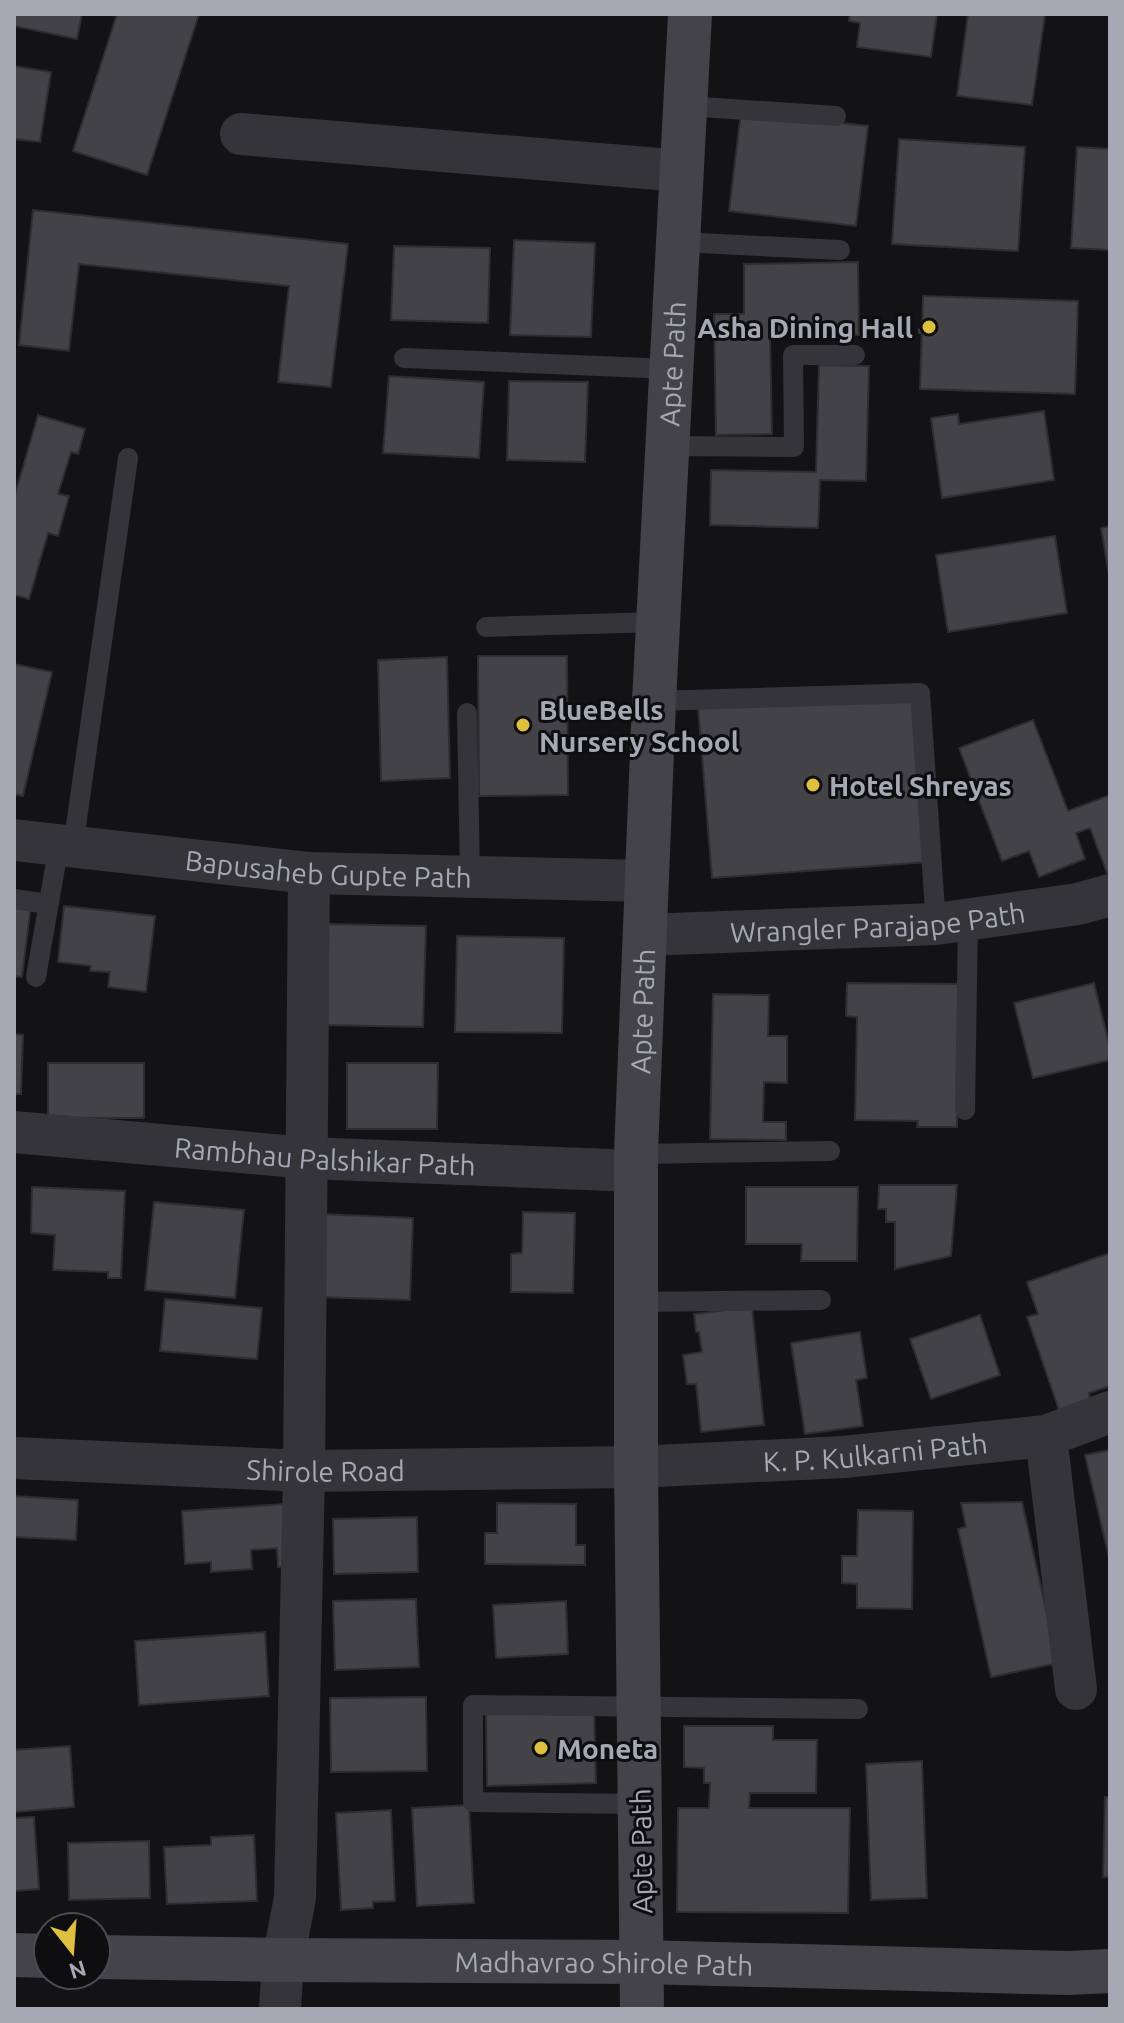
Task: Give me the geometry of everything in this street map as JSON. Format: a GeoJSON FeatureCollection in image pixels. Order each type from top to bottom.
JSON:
{"type":"FeatureCollection","features":[{"type":"Feature","properties":{"kind":"street","name":"Apte Path"},"geometry":{"type":"LineString","coordinates":[[642,2009],[636,1162],[654,701],[690,14]]}},
{"type":"Feature","properties":{"kind":"street"},"geometry":{"type":"LineString","coordinates":[[241,134],[682,171]]}},
{"type":"Feature","properties":{"kind":"street","name":"Bapusaheb Gupte Path"},"geometry":{"type":"LineString","coordinates":[[14,840],[309,873],[646,881]]}},
{"type":"Feature","properties":{"kind":"street"},"geometry":{"type":"LineString","coordinates":[[280,2009],[283,1960],[295,1898],[304,1471],[309,873]]}},
{"type":"Feature","properties":{"kind":"street","name":"Wrangler Parajape Path"},"geometry":{"type":"LineString","coordinates":[[644,935],[952,922],[1078,904],[1110,895]]}},
{"type":"Feature","properties":{"kind":"street","name":"Rambhau Palshikar Path"},"geometry":{"type":"LineString","coordinates":[[14,1132],[308,1158],[636,1162]]}},
{"type":"Feature","properties":{"kind":"street","name":"K. P. Kulkarni Path"},"geometry":{"type":"LineString","coordinates":[[636,1467],[844,1457],[1046,1436],[1110,1412]]}},
{"type":"Feature","properties":{"kind":"street"},"geometry":{"type":"LineString","coordinates":[[1046,1436],[1076,1689]]}},
{"type":"Feature","properties":{"kind":"street","name":"Shirole Road"},"geometry":{"type":"LineString","coordinates":[[14,1458],[304,1471],[636,1467]]}},
{"type":"Feature","properties":{"kind":"street","name":"Madhavrao Shirole Path"},"geometry":{"type":"LineString","coordinates":[[112,1957],[642,1962],[1068,1973],[1110,1971]]}},
{"type":"Feature","properties":{"kind":"lane"},"geometry":{"type":"LineString","coordinates":[[686,106],[836,116]]}},
{"type":"Feature","properties":{"kind":"lane"},"geometry":{"type":"LineString","coordinates":[[679,242],[840,250]]}},
{"type":"Feature","properties":{"kind":"lane"},"geometry":{"type":"LineString","coordinates":[[668,446],[794,447],[793,355],[855,355]]}},
{"type":"Feature","properties":{"kind":"lane"},"geometry":{"type":"LineString","coordinates":[[404,358],[672,369]]}},
{"type":"Feature","properties":{"kind":"lane"},"geometry":{"type":"LineString","coordinates":[[36,977],[48,904],[66,846],[128,458]]}},
{"type":"Feature","properties":{"kind":"lane"},"geometry":{"type":"LineString","coordinates":[[486,627],[658,622]]}},
{"type":"Feature","properties":{"kind":"lane"},"geometry":{"type":"LineString","coordinates":[[654,701],[920,693],[952,922],[965,1110]]}},
{"type":"Feature","properties":{"kind":"lane"},"geometry":{"type":"LineString","coordinates":[[467,713],[470,877]]}},
{"type":"Feature","properties":{"kind":"lane"},"geometry":{"type":"LineString","coordinates":[[14,899],[48,904]]}},
{"type":"Feature","properties":{"kind":"lane"},"geometry":{"type":"LineString","coordinates":[[636,1162],[830,1151]]}},
{"type":"Feature","properties":{"kind":"lane"},"geometry":{"type":"LineString","coordinates":[[635,1302],[821,1300]]}},
{"type":"Feature","properties":{"kind":"lane"},"geometry":{"type":"LineString","coordinates":[[640,1804],[473,1802],[473,1705],[858,1709]]}},
{"type":"Feature","properties":{"kind":"path"},"geometry":{"type":"LineString","coordinates":[[908,332],[922,331]]}},
{"type":"Feature","properties":{"kind":"building"},"geometry":{"type":"Polygon","coordinates":[[[14,14],[82,14],[77,39],[14,26],[14,14]]]}},
{"type":"Feature","properties":{"kind":"building"},"geometry":{"type":"Polygon","coordinates":[[[117,14],[199,14],[147,175],[73,151],[117,14]]]}},
{"type":"Feature","properties":{"kind":"building"},"geometry":{"type":"Polygon","coordinates":[[[850,14],[937,14],[931,57],[857,47],[860,23],[849,21],[850,14]]]}},
{"type":"Feature","properties":{"kind":"building"},"geometry":{"type":"Polygon","coordinates":[[[968,14],[1045,14],[1032,105],[957,96],[968,14]]]}},
{"type":"Feature","properties":{"kind":"building"},"geometry":{"type":"Polygon","coordinates":[[[14,66],[51,72],[40,142],[14,139],[14,66]]]}},
{"type":"Feature","properties":{"kind":"building"},"geometry":{"type":"Polygon","coordinates":[[[741,112],[868,126],[856,226],[729,211],[741,112]]]}},
{"type":"Feature","properties":{"kind":"building"},"geometry":{"type":"Polygon","coordinates":[[[899,139],[1025,147],[1018,251],[892,244],[899,139]]]}},
{"type":"Feature","properties":{"kind":"building"},"geometry":{"type":"Polygon","coordinates":[[[1077,147],[1110,149],[1110,250],[1071,248],[1077,147]]]}},
{"type":"Feature","properties":{"kind":"building"},"geometry":{"type":"Polygon","coordinates":[[[33,210],[348,244],[331,387],[278,382],[289,286],[79,264],[69,351],[19,345],[33,210]]]}},
{"type":"Feature","properties":{"kind":"building"},"geometry":{"type":"Polygon","coordinates":[[[514,240],[595,243],[591,337],[510,335],[514,240]]]}},
{"type":"Feature","properties":{"kind":"building"},"geometry":{"type":"Polygon","coordinates":[[[394,246],[490,248],[488,323],[391,320],[394,246]]]}},
{"type":"Feature","properties":{"kind":"building"},"geometry":{"type":"Polygon","coordinates":[[[858,262],[859,335],[770,336],[772,434],[716,435],[714,314],[744,314],[744,264],[858,262]]]}},
{"type":"Feature","properties":{"kind":"building"},"geometry":{"type":"Polygon","coordinates":[[[923,296],[1078,301],[1075,394],[920,389],[923,296]]]}},
{"type":"Feature","properties":{"kind":"building"},"geometry":{"type":"Polygon","coordinates":[[[819,365],[869,366],[866,481],[820,480],[818,528],[710,525],[711,470],[816,472],[819,365]]]}},
{"type":"Feature","properties":{"kind":"building"},"geometry":{"type":"Polygon","coordinates":[[[389,376],[484,382],[479,458],[383,453],[389,376]]]}},
{"type":"Feature","properties":{"kind":"building"},"geometry":{"type":"Polygon","coordinates":[[[509,381],[588,382],[585,462],[507,460],[509,381]]]}},
{"type":"Feature","properties":{"kind":"building"},"geometry":{"type":"Polygon","coordinates":[[[1044,411],[1054,480],[942,498],[931,418],[958,414],[959,424],[1044,411]]]}},
{"type":"Feature","properties":{"kind":"building"},"geometry":{"type":"Polygon","coordinates":[[[38,415],[85,429],[78,454],[71,452],[58,494],[69,496],[58,536],[48,533],[29,599],[14,595],[14,498],[38,415]]]}},
{"type":"Feature","properties":{"kind":"building"},"geometry":{"type":"Polygon","coordinates":[[[1110,526],[1110,581],[1101,528],[1110,526]]]}},
{"type":"Feature","properties":{"kind":"building"},"geometry":{"type":"Polygon","coordinates":[[[1055,536],[1067,613],[948,632],[936,555],[1055,536]]]}},
{"type":"Feature","properties":{"kind":"building","name":"BlueBells Nursery School"},"geometry":{"type":"Polygon","coordinates":[[[478,656],[567,656],[568,795],[479,796],[478,656]]]}},
{"type":"Feature","properties":{"kind":"building"},"geometry":{"type":"Polygon","coordinates":[[[447,657],[450,778],[381,781],[378,660],[447,657]]]}},
{"type":"Feature","properties":{"kind":"building"},"geometry":{"type":"Polygon","coordinates":[[[14,664],[52,672],[23,796],[14,794],[14,664]]]}},
{"type":"Feature","properties":{"kind":"building","name":"Hotel Shreyas"},"geometry":{"type":"Polygon","coordinates":[[[914,697],[928,862],[712,878],[698,707],[914,697]]]}},
{"type":"Feature","properties":{"kind":"building"},"geometry":{"type":"Polygon","coordinates":[[[1033,720],[1068,811],[1110,795],[1110,881],[1090,828],[1076,833],[1085,859],[1039,877],[1029,851],[1002,861],[959,748],[1033,720]]]}},
{"type":"Feature","properties":{"kind":"building"},"geometry":{"type":"Polygon","coordinates":[[[14,903],[31,905],[22,977],[14,976],[14,903]]]}},
{"type":"Feature","properties":{"kind":"building"},"geometry":{"type":"Polygon","coordinates":[[[64,906],[155,916],[146,992],[108,987],[110,972],[90,971],[91,966],[58,962],[64,906]]]}},
{"type":"Feature","properties":{"kind":"building"},"geometry":{"type":"Polygon","coordinates":[[[328,924],[426,926],[423,1027],[325,1025],[328,924]]]}},
{"type":"Feature","properties":{"kind":"building"},"geometry":{"type":"Polygon","coordinates":[[[457,936],[564,938],[562,1033],[455,1032],[457,936]]]}},
{"type":"Feature","properties":{"kind":"building"},"geometry":{"type":"Polygon","coordinates":[[[847,983],[959,984],[957,1127],[917,1127],[918,1121],[855,1120],[857,1017],[846,1016],[847,983]]]}},
{"type":"Feature","properties":{"kind":"building"},"geometry":{"type":"Polygon","coordinates":[[[1094,983],[1110,1048],[1110,1060],[1033,1078],[1014,1003],[1094,983]]]}},
{"type":"Feature","properties":{"kind":"building"},"geometry":{"type":"Polygon","coordinates":[[[713,994],[769,995],[768,1036],[787,1036],[787,1083],[764,1082],[763,1122],[786,1122],[786,1140],[710,1139],[713,994]]]}},
{"type":"Feature","properties":{"kind":"building"},"geometry":{"type":"Polygon","coordinates":[[[14,1034],[23,1035],[21,1094],[14,1094],[14,1034]]]}},
{"type":"Feature","properties":{"kind":"building"},"geometry":{"type":"Polygon","coordinates":[[[48,1063],[144,1063],[144,1118],[48,1118],[48,1063]]]}},
{"type":"Feature","properties":{"kind":"building"},"geometry":{"type":"Polygon","coordinates":[[[347,1063],[438,1063],[437,1129],[347,1129],[347,1063]]]}},
{"type":"Feature","properties":{"kind":"building"},"geometry":{"type":"Polygon","coordinates":[[[879,1185],[957,1185],[951,1256],[895,1269],[895,1222],[886,1222],[886,1209],[878,1209],[879,1185]]]}},
{"type":"Feature","properties":{"kind":"building"},"geometry":{"type":"Polygon","coordinates":[[[32,1187],[125,1191],[121,1278],[108,1278],[108,1272],[53,1270],[55,1235],[31,1233],[32,1187]]]}},
{"type":"Feature","properties":{"kind":"building"},"geometry":{"type":"Polygon","coordinates":[[[746,1187],[858,1187],[857,1261],[801,1261],[802,1244],[746,1244],[746,1187]]]}},
{"type":"Feature","properties":{"kind":"building"},"geometry":{"type":"Polygon","coordinates":[[[154,1202],[244,1210],[235,1298],[145,1290],[154,1202]]]}},
{"type":"Feature","properties":{"kind":"building"},"geometry":{"type":"Polygon","coordinates":[[[523,1212],[575,1213],[573,1293],[511,1292],[511,1254],[522,1253],[523,1212]]]}},
{"type":"Feature","properties":{"kind":"building"},"geometry":{"type":"Polygon","coordinates":[[[320,1214],[413,1218],[410,1300],[317,1297],[320,1214]]]}},
{"type":"Feature","properties":{"kind":"building"},"geometry":{"type":"Polygon","coordinates":[[[1110,1253],[1110,1386],[1089,1393],[1090,1399],[1059,1410],[1027,1317],[1038,1314],[1027,1282],[1110,1253]]]}},
{"type":"Feature","properties":{"kind":"building"},"geometry":{"type":"Polygon","coordinates":[[[165,1299],[262,1308],[257,1359],[160,1351],[165,1299]]]}},
{"type":"Feature","properties":{"kind":"building"},"geometry":{"type":"Polygon","coordinates":[[[752,1307],[764,1425],[701,1432],[696,1384],[687,1384],[683,1355],[702,1352],[694,1314],[752,1307]]]}},
{"type":"Feature","properties":{"kind":"building"},"geometry":{"type":"Polygon","coordinates":[[[980,1315],[1000,1375],[931,1399],[910,1339],[980,1315]]]}},
{"type":"Feature","properties":{"kind":"building"},"geometry":{"type":"Polygon","coordinates":[[[860,1332],[867,1378],[856,1380],[863,1426],[805,1434],[791,1343],[860,1332]]]}},
{"type":"Feature","properties":{"kind":"building"},"geometry":{"type":"Polygon","coordinates":[[[1110,1450],[1110,1562],[1085,1455],[1110,1450]]]}},
{"type":"Feature","properties":{"kind":"building"},"geometry":{"type":"Polygon","coordinates":[[[14,1496],[78,1500],[76,1540],[14,1537],[14,1496]]]}},
{"type":"Feature","properties":{"kind":"building"},"geometry":{"type":"Polygon","coordinates":[[[1022,1502],[1058,1663],[991,1677],[958,1529],[966,1527],[961,1503],[1022,1502]]]}},
{"type":"Feature","properties":{"kind":"building"},"geometry":{"type":"Polygon","coordinates":[[[300,1503],[304,1565],[278,1567],[277,1548],[251,1550],[252,1569],[211,1572],[211,1562],[185,1564],[182,1511],[300,1503]]]}},
{"type":"Feature","properties":{"kind":"building"},"geometry":{"type":"Polygon","coordinates":[[[497,1503],[576,1504],[576,1545],[585,1545],[585,1565],[485,1564],[485,1533],[497,1533],[497,1503]]]}},
{"type":"Feature","properties":{"kind":"building"},"geometry":{"type":"Polygon","coordinates":[[[858,1510],[913,1511],[912,1609],[857,1608],[857,1584],[842,1583],[842,1556],[857,1556],[858,1510]]]}},
{"type":"Feature","properties":{"kind":"building"},"geometry":{"type":"Polygon","coordinates":[[[417,1517],[418,1572],[334,1574],[333,1519],[417,1517]]]}},
{"type":"Feature","properties":{"kind":"building"},"geometry":{"type":"Polygon","coordinates":[[[416,1599],[419,1667],[335,1670],[333,1601],[416,1599]]]}},
{"type":"Feature","properties":{"kind":"building"},"geometry":{"type":"Polygon","coordinates":[[[566,1601],[568,1654],[496,1658],[493,1605],[566,1601]]]}},
{"type":"Feature","properties":{"kind":"building"},"geometry":{"type":"Polygon","coordinates":[[[265,1632],[269,1696],[139,1705],[135,1641],[265,1632]]]}},
{"type":"Feature","properties":{"kind":"building"},"geometry":{"type":"Polygon","coordinates":[[[426,1697],[427,1771],[331,1772],[330,1698],[426,1697]]]}},
{"type":"Feature","properties":{"kind":"building","name":"Moneta"},"geometry":{"type":"Polygon","coordinates":[[[594,1711],[596,1783],[487,1786],[486,1713],[594,1711]]]}},
{"type":"Feature","properties":{"kind":"building"},"geometry":{"type":"Polygon","coordinates":[[[684,1726],[773,1726],[773,1740],[817,1740],[816,1793],[750,1793],[749,1808],[850,1808],[848,1913],[677,1912],[678,1808],[709,1808],[710,1783],[704,1783],[704,1768],[684,1767],[684,1726]]]}},
{"type":"Feature","properties":{"kind":"building"},"geometry":{"type":"Polygon","coordinates":[[[70,1746],[74,1807],[14,1812],[14,1750],[70,1746]]]}},
{"type":"Feature","properties":{"kind":"building"},"geometry":{"type":"Polygon","coordinates":[[[922,1761],[927,1898],[871,1900],[866,1764],[922,1761]]]}},
{"type":"Feature","properties":{"kind":"building"},"geometry":{"type":"Polygon","coordinates":[[[1105,1797],[1110,1797],[1110,1877],[1103,1877],[1105,1797]]]}},
{"type":"Feature","properties":{"kind":"building"},"geometry":{"type":"Polygon","coordinates":[[[469,1805],[474,1903],[417,1906],[412,1808],[469,1805]]]}},
{"type":"Feature","properties":{"kind":"building"},"geometry":{"type":"Polygon","coordinates":[[[391,1810],[395,1901],[373,1902],[373,1908],[341,1910],[336,1813],[391,1810]]]}},
{"type":"Feature","properties":{"kind":"building"},"geometry":{"type":"Polygon","coordinates":[[[34,1817],[39,1889],[14,1891],[14,1818],[34,1817]]]}},
{"type":"Feature","properties":{"kind":"building"},"geometry":{"type":"Polygon","coordinates":[[[254,1835],[257,1901],[167,1904],[164,1847],[211,1845],[211,1837],[254,1835]]]}},
{"type":"Feature","properties":{"kind":"building"},"geometry":{"type":"Polygon","coordinates":[[[149,1841],[150,1898],[69,1900],[68,1843],[149,1841]]]}},
{"type":"Feature","properties":{"kind":"place","name":"Asha Dining Hall"},"geometry":{"type":"Point","coordinates":[929,327]}},
{"type":"Feature","properties":{"kind":"place","name":"BlueBells Nursery School"},"geometry":{"type":"Point","coordinates":[523,725]}},
{"type":"Feature","properties":{"kind":"place","name":"Hotel Shreyas"},"geometry":{"type":"Point","coordinates":[813,785]}},
{"type":"Feature","properties":{"kind":"place","name":"Moneta"},"geometry":{"type":"Point","coordinates":[541,1748]}}]}
